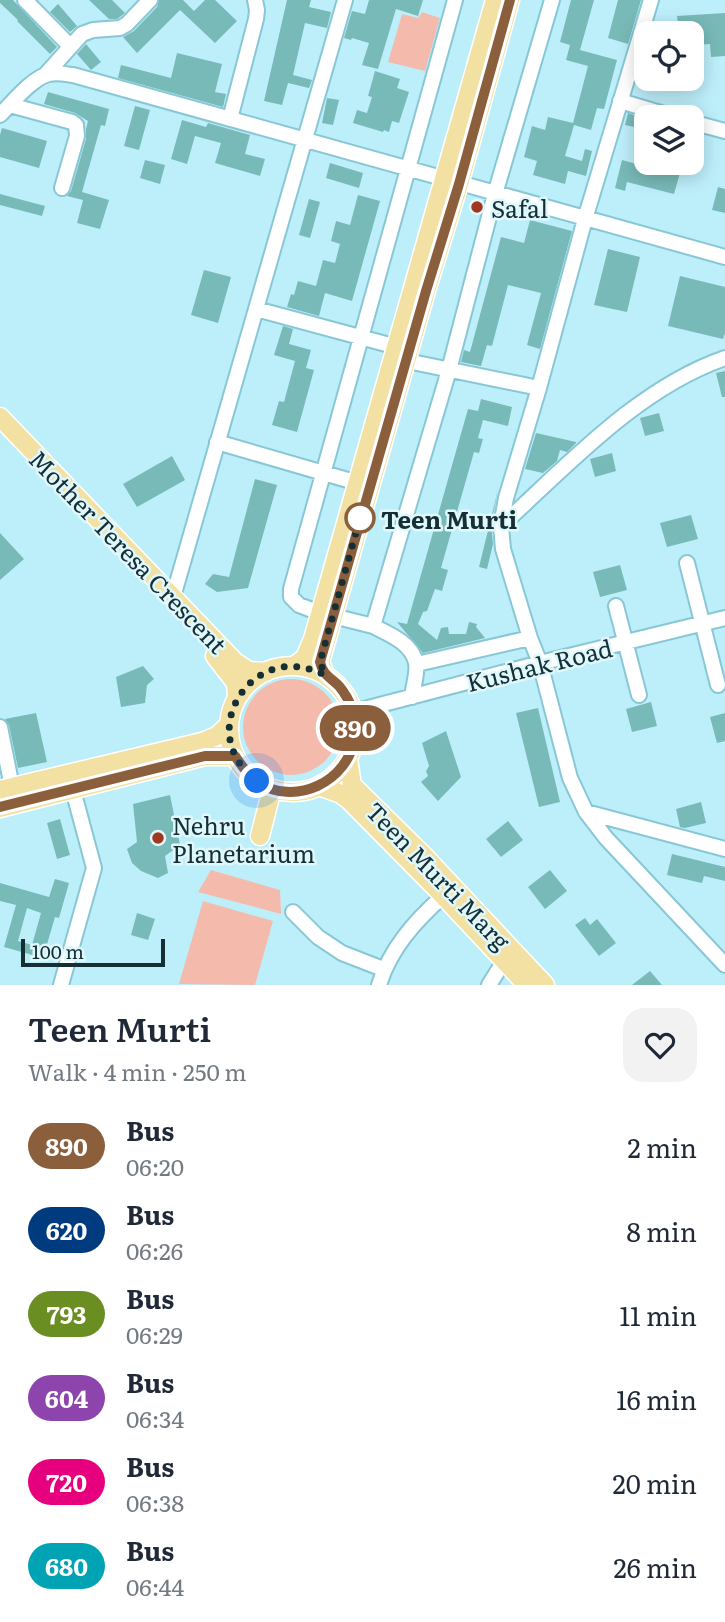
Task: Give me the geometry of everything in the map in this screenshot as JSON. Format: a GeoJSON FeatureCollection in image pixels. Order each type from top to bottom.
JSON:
{"type":"FeatureCollection","features":[{"type":"Feature","properties":{"kind":"main road"},"geometry":{"type":"LineString","coordinates":[[325,675],[320,662],[326,615],[358,483],[426,291],[495,0]]}},
{"type":"Feature","properties":{"kind":"main road"},"geometry":{"type":"LineString","coordinates":[[452,182],[510,0]]}},
{"type":"Feature","properties":{"kind":"main road"},"geometry":{"type":"LineString","coordinates":[[295,666],[305,657],[326,615],[402,354]]}},
{"type":"Feature","properties":{"kind":"main road","name":"Mother Teresa Crescent"},"geometry":{"type":"LineString","coordinates":[[0,417],[235,662],[249,671],[265,672]]}},
{"type":"Feature","properties":{"kind":"main road","name":"Mother Teresa Crescent"},"geometry":{"type":"LineString","coordinates":[[0,431],[214,655],[236,683],[237,698]]}},
{"type":"Feature","properties":{"kind":"main road"},"geometry":{"type":"LineString","coordinates":[[280,667],[309,668],[325,675],[347,697],[353,712],[355,736],[348,759],[336,775],[319,786],[303,791],[272,789],[257,781],[244,770],[231,746],[229,725],[237,698],[249,683],[265,672],[280,667]]}},
{"type":"Feature","properties":{"kind":"main road"},"geometry":{"type":"LineString","coordinates":[[6,789],[202,742],[217,736],[229,725]]}},
{"type":"Feature","properties":{"kind":"main road"},"geometry":{"type":"LineString","coordinates":[[0,807],[205,756],[235,756]]}},
{"type":"Feature","properties":{"kind":"main road","name":"Teen Murti Marg"},"geometry":{"type":"LineString","coordinates":[[348,759],[352,785],[424,856],[544,985]]}},
{"type":"Feature","properties":{"kind":"main road","name":"Teen Murti Marg"},"geometry":{"type":"LineString","coordinates":[[319,786],[349,800],[527,985]]}},
{"type":"Feature","properties":{"kind":"main road"},"geometry":{"type":"LineString","coordinates":[[260,836],[272,789]]}},
{"type":"Feature","properties":{"kind":"street"},"geometry":{"type":"LineString","coordinates":[[25,0],[70,46]]}},
{"type":"Feature","properties":{"kind":"street"},"geometry":{"type":"LineString","coordinates":[[5,110],[46,74],[82,34],[93,30],[120,28],[150,0]]}},
{"type":"Feature","properties":{"kind":"street"},"geometry":{"type":"LineString","coordinates":[[230,119],[256,19],[255,0]]}},
{"type":"Feature","properties":{"kind":"street"},"geometry":{"type":"LineString","coordinates":[[173,597],[345,0]]}},
{"type":"Feature","properties":{"kind":"street"},"geometry":{"type":"LineString","coordinates":[[412,697],[417,664],[412,651],[373,626],[326,615],[299,605],[291,597],[291,589],[455,0]]}},
{"type":"Feature","properties":{"kind":"street"},"geometry":{"type":"LineString","coordinates":[[373,626],[449,370],[495,194],[552,0]]}},
{"type":"Feature","properties":{"kind":"street"},"geometry":{"type":"LineString","coordinates":[[651,0],[585,219],[506,498],[501,526],[503,549],[540,663],[570,778],[586,813],[606,838],[725,965]]}},
{"type":"Feature","properties":{"kind":"street"},"geometry":{"type":"LineString","coordinates":[[46,74],[73,75],[725,257]]}},
{"type":"Feature","properties":{"kind":"street"},"geometry":{"type":"LineString","coordinates":[[620,101],[634,105]]}},
{"type":"Feature","properties":{"kind":"street"},"geometry":{"type":"LineString","coordinates":[[5,110],[72,122],[76,125],[77,136],[62,188]]}},
{"type":"Feature","properties":{"kind":"street"},"geometry":{"type":"LineString","coordinates":[[704,125],[725,131]]}},
{"type":"Feature","properties":{"kind":"street"},"geometry":{"type":"LineString","coordinates":[[256,309],[360,338],[449,370],[539,388]]}},
{"type":"Feature","properties":{"kind":"street"},"geometry":{"type":"LineString","coordinates":[[501,526],[611,425],[655,393],[702,366],[725,358]]}},
{"type":"Feature","properties":{"kind":"street"},"geometry":{"type":"LineString","coordinates":[[217,443],[358,483]]}},
{"type":"Feature","properties":{"kind":"street"},"geometry":{"type":"LineString","coordinates":[[687,563],[718,685]]}},
{"type":"Feature","properties":{"kind":"street"},"geometry":{"type":"LineString","coordinates":[[617,606],[639,695]]}},
{"type":"Feature","properties":{"kind":"street","name":"Kushak Road"},"geometry":{"type":"LineString","coordinates":[[353,712],[725,618]]}},
{"type":"Feature","properties":{"kind":"street"},"geometry":{"type":"LineString","coordinates":[[417,664],[530,638]]}},
{"type":"Feature","properties":{"kind":"street"},"geometry":{"type":"LineString","coordinates":[[0,726],[6,789]]}},
{"type":"Feature","properties":{"kind":"street"},"geometry":{"type":"LineString","coordinates":[[61,985],[93,868],[73,790]]}},
{"type":"Feature","properties":{"kind":"street"},"geometry":{"type":"LineString","coordinates":[[586,813],[725,849]]}},
{"type":"Feature","properties":{"kind":"street"},"geometry":{"type":"LineString","coordinates":[[379,985],[392,951],[425,912],[443,896]]}},
{"type":"Feature","properties":{"kind":"street"},"geometry":{"type":"LineString","coordinates":[[293,912],[318,937],[342,953],[383,969]]}},
{"type":"Feature","properties":{"kind":"street"},"geometry":{"type":"LineString","coordinates":[[489,985],[504,961]]}},
{"type":"Feature","properties":{"kind":"shaded area"},"geometry":{"type":"Polygon","coordinates":[[[422,12],[440,18],[425,71],[388,62],[402,14],[418,18],[422,12]]]}},
{"type":"Feature","properties":{"kind":"shaded area"},"geometry":{"type":"Polygon","coordinates":[[[291,679],[309,683],[325,693],[335,709],[339,727],[335,745],[325,761],[309,771],[291,775],[273,771],[257,761],[247,745],[243,727],[247,709],[257,693],[273,683],[291,679]]]}},
{"type":"Feature","properties":{"kind":"shaded area"},"geometry":{"type":"Polygon","coordinates":[[[211,870],[280,890],[281,914],[198,892],[211,870]]]}},
{"type":"Feature","properties":{"kind":"shaded area"},"geometry":{"type":"Polygon","coordinates":[[[203,901],[273,921],[255,985],[179,984],[203,901]]]}},
{"type":"Feature","properties":{"kind":"building"},"geometry":{"type":"Polygon","coordinates":[[[0,0],[13,0],[57,47],[50,54],[0,0]]]}},
{"type":"Feature","properties":{"kind":"building"},"geometry":{"type":"Polygon","coordinates":[[[89,0],[112,0],[125,13],[117,19],[109,19],[89,0]]]}},
{"type":"Feature","properties":{"kind":"building"},"geometry":{"type":"Polygon","coordinates":[[[159,0],[183,0],[194,11],[205,0],[215,0],[237,21],[215,43],[180,10],[137,53],[123,37],[134,31],[157,7],[159,0]]]}},
{"type":"Feature","properties":{"kind":"building"},"geometry":{"type":"Polygon","coordinates":[[[287,0],[311,0],[309,7],[331,12],[327,28],[305,23],[293,75],[312,80],[309,88],[288,83],[282,105],[264,101],[287,0]]]}},
{"type":"Feature","properties":{"kind":"building"},"geometry":{"type":"Polygon","coordinates":[[[369,0],[423,0],[418,16],[396,9],[378,69],[362,65],[369,43],[344,38],[352,11],[365,14],[369,0]]]}},
{"type":"Feature","properties":{"kind":"building"},"geometry":{"type":"Polygon","coordinates":[[[571,0],[594,0],[580,50],[617,60],[604,109],[597,108],[591,130],[574,125],[565,156],[582,161],[585,149],[592,151],[586,176],[568,171],[565,184],[533,175],[537,161],[524,157],[532,126],[545,130],[548,117],[573,123],[588,66],[566,60],[570,45],[560,42],[571,0]]]}},
{"type":"Feature","properties":{"kind":"building"},"geometry":{"type":"Polygon","coordinates":[[[618,0],[641,0],[628,44],[608,38],[618,0]]]}},
{"type":"Feature","properties":{"kind":"building"},"geometry":{"type":"Polygon","coordinates":[[[58,4],[77,26],[70,32],[50,12],[58,4]]]}},
{"type":"Feature","properties":{"kind":"building"},"geometry":{"type":"Polygon","coordinates":[[[725,13],[725,56],[711,57],[710,44],[704,44],[704,21],[678,21],[677,16],[725,13]]]}},
{"type":"Feature","properties":{"kind":"building"},"geometry":{"type":"Polygon","coordinates":[[[86,44],[101,62],[91,70],[77,54],[86,44]]]}},
{"type":"Feature","properties":{"kind":"building"},"geometry":{"type":"Polygon","coordinates":[[[177,53],[222,64],[215,92],[226,94],[223,107],[118,78],[121,65],[171,78],[177,53]]]}},
{"type":"Feature","properties":{"kind":"building"},"geometry":{"type":"Polygon","coordinates":[[[375,71],[400,79],[397,88],[409,92],[399,123],[392,121],[389,132],[353,123],[357,110],[367,113],[372,97],[368,96],[375,71]]]}},
{"type":"Feature","properties":{"kind":"building"},"geometry":{"type":"Polygon","coordinates":[[[48,92],[109,109],[105,126],[101,125],[82,192],[109,200],[100,229],[77,223],[83,200],[67,196],[71,191],[86,139],[88,121],[75,113],[44,104],[48,92]]]}},
{"type":"Feature","properties":{"kind":"building"},"geometry":{"type":"Polygon","coordinates":[[[327,98],[339,100],[333,125],[322,123],[327,98]]]}},
{"type":"Feature","properties":{"kind":"building"},"geometry":{"type":"Polygon","coordinates":[[[135,106],[150,110],[139,150],[124,146],[135,106]]]}},
{"type":"Feature","properties":{"kind":"building"},"geometry":{"type":"Polygon","coordinates":[[[628,113],[634,115],[634,127],[625,125],[628,113]]]}},
{"type":"Feature","properties":{"kind":"building"},"geometry":{"type":"Polygon","coordinates":[[[182,120],[206,127],[208,123],[250,135],[245,154],[265,159],[260,176],[215,163],[221,143],[195,136],[187,164],[171,159],[182,120]]]}},
{"type":"Feature","properties":{"kind":"building"},"geometry":{"type":"Polygon","coordinates":[[[2,128],[47,141],[39,168],[0,157],[2,128]]]}},
{"type":"Feature","properties":{"kind":"building"},"geometry":{"type":"Polygon","coordinates":[[[145,160],[165,165],[160,184],[140,178],[145,160]]]}},
{"type":"Feature","properties":{"kind":"building"},"geometry":{"type":"Polygon","coordinates":[[[622,160],[634,163],[634,175],[679,175],[674,194],[627,182],[625,191],[615,188],[622,160]]]}},
{"type":"Feature","properties":{"kind":"building"},"geometry":{"type":"Polygon","coordinates":[[[330,163],[363,173],[359,188],[326,178],[330,163]]]}},
{"type":"Feature","properties":{"kind":"building"},"geometry":{"type":"Polygon","coordinates":[[[718,187],[725,189],[725,213],[712,210],[718,187]]]}},
{"type":"Feature","properties":{"kind":"building"},"geometry":{"type":"Polygon","coordinates":[[[0,194],[45,206],[42,216],[0,205],[0,194]]]}},
{"type":"Feature","properties":{"kind":"building"},"geometry":{"type":"Polygon","coordinates":[[[358,195],[380,201],[352,301],[325,293],[319,316],[287,307],[298,281],[316,286],[323,260],[335,263],[340,244],[331,241],[336,221],[350,225],[358,195]]]}},
{"type":"Feature","properties":{"kind":"building"},"geometry":{"type":"Polygon","coordinates":[[[309,199],[320,202],[310,238],[299,235],[309,199]]]}},
{"type":"Feature","properties":{"kind":"building"},"geometry":{"type":"Polygon","coordinates":[[[530,220],[572,231],[540,349],[527,345],[541,293],[508,285],[492,346],[487,345],[481,366],[461,362],[464,350],[470,352],[501,237],[524,243],[530,220]]]}},
{"type":"Feature","properties":{"kind":"building"},"geometry":{"type":"Polygon","coordinates":[[[608,249],[640,257],[627,312],[594,305],[608,249]]]}},
{"type":"Feature","properties":{"kind":"building"},"geometry":{"type":"Polygon","coordinates":[[[204,270],[231,277],[218,323],[191,315],[204,270]]]}},
{"type":"Feature","properties":{"kind":"building"},"geometry":{"type":"Polygon","coordinates":[[[680,276],[725,287],[723,339],[668,326],[680,276]]]}},
{"type":"Feature","properties":{"kind":"building"},"geometry":{"type":"Polygon","coordinates":[[[283,326],[293,329],[289,344],[311,350],[306,368],[314,370],[297,432],[272,425],[279,401],[284,402],[295,361],[274,355],[283,326]]]}},
{"type":"Feature","properties":{"kind":"building"},"geometry":{"type":"Polygon","coordinates":[[[725,371],[725,397],[722,397],[716,373],[725,371]]]}},
{"type":"Feature","properties":{"kind":"building"},"geometry":{"type":"Polygon","coordinates":[[[481,399],[512,407],[508,426],[483,420],[478,438],[483,439],[479,453],[474,452],[441,568],[448,570],[442,591],[435,589],[427,611],[423,612],[418,624],[437,640],[441,628],[448,627],[449,634],[466,634],[469,622],[477,624],[476,627],[485,638],[423,653],[397,622],[407,624],[468,409],[478,411],[481,399]]]}},
{"type":"Feature","properties":{"kind":"building"},"geometry":{"type":"Polygon","coordinates":[[[659,413],[664,431],[645,436],[640,418],[659,413]]]}},
{"type":"Feature","properties":{"kind":"building"},"geometry":{"type":"Polygon","coordinates":[[[536,433],[576,443],[567,452],[560,450],[557,461],[543,473],[525,469],[536,433]]]}},
{"type":"Feature","properties":{"kind":"building"},"geometry":{"type":"Polygon","coordinates":[[[612,453],[616,471],[595,477],[590,459],[612,453]]]}},
{"type":"Feature","properties":{"kind":"building"},"geometry":{"type":"Polygon","coordinates":[[[172,456],[185,480],[137,507],[123,484],[172,456]]]}},
{"type":"Feature","properties":{"kind":"building"},"geometry":{"type":"Polygon","coordinates":[[[255,479],[277,485],[248,588],[217,592],[205,584],[213,574],[229,577],[255,479]]]}},
{"type":"Feature","properties":{"kind":"building"},"geometry":{"type":"Polygon","coordinates":[[[498,490],[491,525],[493,544],[487,569],[479,567],[498,490]]]}},
{"type":"Feature","properties":{"kind":"building"},"geometry":{"type":"Polygon","coordinates":[[[691,515],[698,539],[667,547],[660,523],[691,515]]]}},
{"type":"Feature","properties":{"kind":"building"},"geometry":{"type":"Polygon","coordinates":[[[0,533],[24,559],[0,580],[0,533]]]}},
{"type":"Feature","properties":{"kind":"building"},"geometry":{"type":"Polygon","coordinates":[[[620,565],[627,590],[600,597],[593,572],[620,565]]]}},
{"type":"Feature","properties":{"kind":"building"},"geometry":{"type":"Polygon","coordinates":[[[143,666],[154,679],[147,685],[145,703],[121,707],[116,677],[143,666]]]}},
{"type":"Feature","properties":{"kind":"building"},"geometry":{"type":"Polygon","coordinates":[[[651,702],[657,726],[632,732],[626,709],[651,702]]]}},
{"type":"Feature","properties":{"kind":"building"},"geometry":{"type":"Polygon","coordinates":[[[538,708],[560,802],[539,807],[516,713],[538,708]]]}},
{"type":"Feature","properties":{"kind":"building"},"geometry":{"type":"Polygon","coordinates":[[[36,713],[47,762],[18,768],[9,725],[5,719],[36,713]]]}},
{"type":"Feature","properties":{"kind":"building"},"geometry":{"type":"Polygon","coordinates":[[[725,713],[725,741],[717,743],[710,717],[725,713]]]}},
{"type":"Feature","properties":{"kind":"building"},"geometry":{"type":"Polygon","coordinates":[[[446,731],[461,777],[438,801],[421,782],[428,776],[426,771],[429,766],[422,743],[446,731]]]}},
{"type":"Feature","properties":{"kind":"building","name":"Nehru Planetarium"},"geometry":{"type":"Polygon","coordinates":[[[170,795],[180,845],[165,856],[168,873],[158,878],[141,871],[132,863],[127,849],[137,842],[133,804],[170,795]]]}},
{"type":"Feature","properties":{"kind":"building"},"geometry":{"type":"Polygon","coordinates":[[[701,802],[706,823],[680,827],[676,809],[701,802]]]}},
{"type":"Feature","properties":{"kind":"building"},"geometry":{"type":"Polygon","coordinates":[[[60,819],[70,855],[57,859],[47,823],[60,819]]]}},
{"type":"Feature","properties":{"kind":"building"},"geometry":{"type":"Polygon","coordinates":[[[508,821],[523,840],[501,857],[486,839],[508,821]]]}},
{"type":"Feature","properties":{"kind":"building"},"geometry":{"type":"Polygon","coordinates":[[[672,854],[725,867],[725,881],[704,876],[702,883],[667,875],[672,854]]]}},
{"type":"Feature","properties":{"kind":"building"},"geometry":{"type":"Polygon","coordinates":[[[550,870],[567,891],[545,909],[528,887],[550,870]]]}},
{"type":"Feature","properties":{"kind":"building"},"geometry":{"type":"Polygon","coordinates":[[[55,879],[69,883],[43,958],[4,947],[16,905],[0,901],[0,883],[49,897],[55,879]],[[27,908],[18,941],[32,945],[41,913],[27,908]]]}},
{"type":"Feature","properties":{"kind":"building"},"geometry":{"type":"Polygon","coordinates":[[[137,913],[155,919],[148,940],[131,935],[137,913]]]}},
{"type":"Feature","properties":{"kind":"building"},"geometry":{"type":"Polygon","coordinates":[[[585,918],[590,925],[597,919],[616,943],[599,956],[575,925],[585,918]]]}},
{"type":"Feature","properties":{"kind":"building"},"geometry":{"type":"Polygon","coordinates":[[[650,971],[662,985],[632,985],[650,971]]]}},
{"type":"Feature","properties":{"kind":"bus line","name":"890"},"geometry":{"type":"LineString","coordinates":[[0,807],[205,756],[235,756],[244,770],[272,789],[303,791],[319,786],[336,775],[348,759],[355,736],[353,712],[347,697],[325,675],[320,662],[510,0]]}},
{"type":"Feature","properties":{"kind":"place","name":"Safal"},"geometry":{"type":"Point","coordinates":[477,207]}},
{"type":"Feature","properties":{"kind":"place","name":"Teen Murti"},"geometry":{"type":"Point","coordinates":[360,518]}},
{"type":"Feature","properties":{"kind":"place","name":"Nehru Planetarium"},"geometry":{"type":"Point","coordinates":[158,838]}},
{"type":"Feature","properties":{"kind":"route"},"geometry":{"type":"LineString","coordinates":[[257,781],[244,770],[231,746],[229,725],[237,698],[249,683],[265,672],[280,667],[309,668],[325,675],[320,662],[360,518]]}}]}
